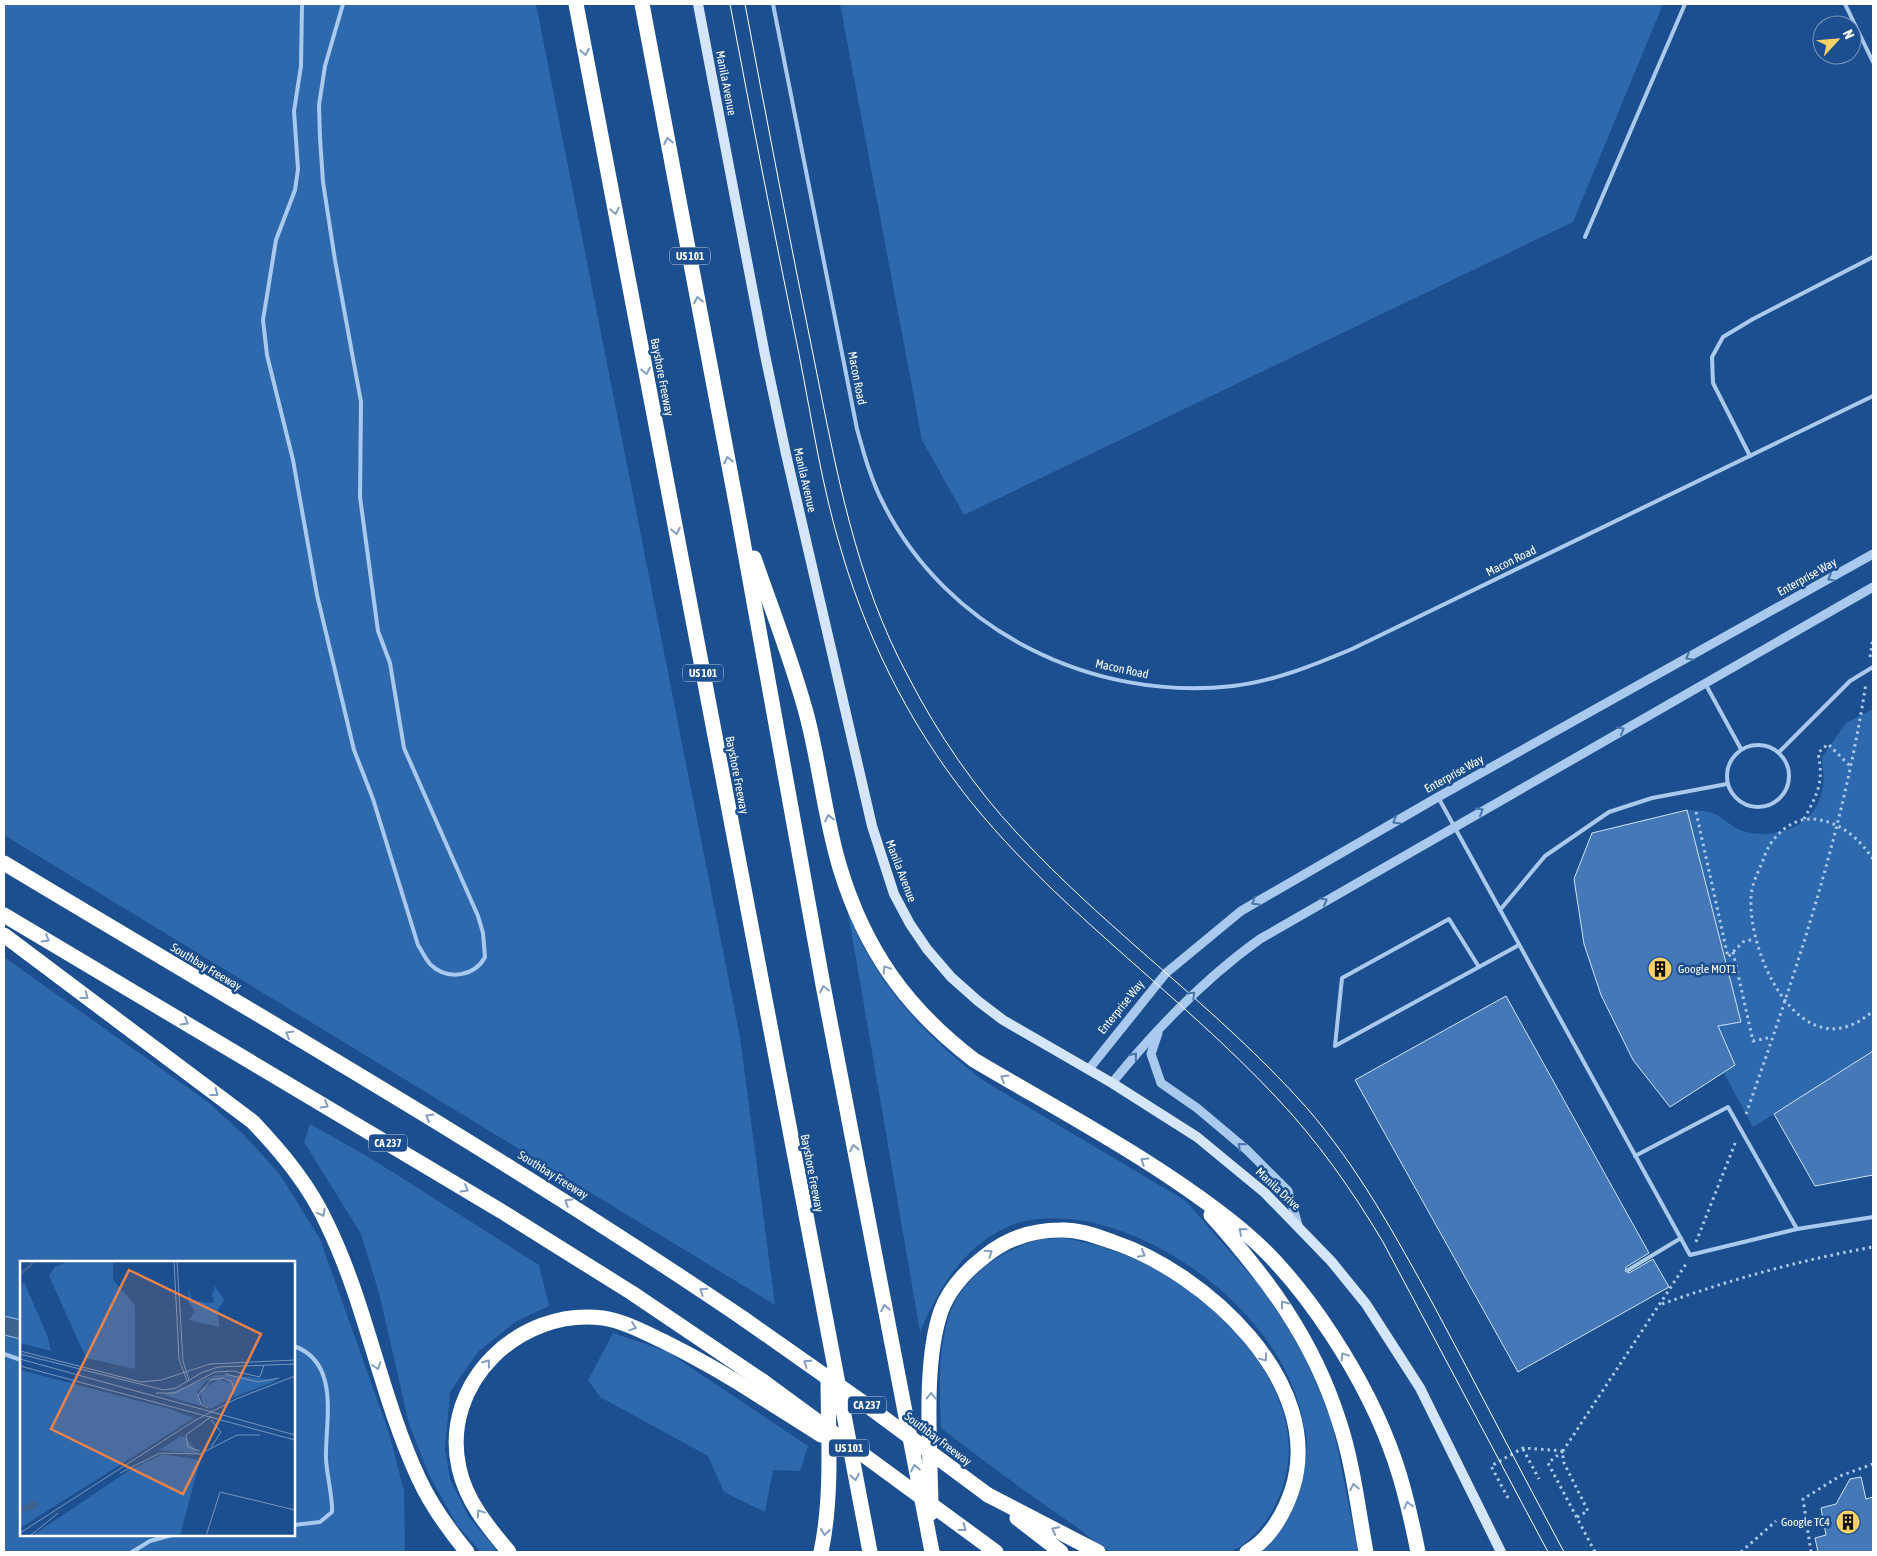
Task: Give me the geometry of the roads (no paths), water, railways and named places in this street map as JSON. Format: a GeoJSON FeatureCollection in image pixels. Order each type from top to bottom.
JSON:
{"type":"FeatureCollection","features":[{"type":"Feature","properties":{"kind":"highway","name":"Bayshore Freeway"},"geometry":{"type":"LineString","coordinates":[[576,4],[828,1343],[870,1552]]}},
{"type":"Feature","properties":{"kind":"highway","name":"US 101"},"geometry":{"type":"LineString","coordinates":[[642,4],[737,508],[823,985],[931,1551]]}},
{"type":"Feature","properties":{"kind":"highway"},"geometry":{"type":"LineString","coordinates":[[737,508],[807,715],[839,866],[864,934],[883,965],[921,1015],[944,1037],[974,1060],[1185,1186],[1243,1231],[1280,1268],[1306,1298],[1354,1372],[1376,1413],[1395,1460],[1418,1552]]}},
{"type":"Feature","properties":{"kind":"highway","name":"Southbay Freeway"},"geometry":{"type":"LineString","coordinates":[[4,863],[523,1174],[632,1242],[744,1318],[865,1404],[1061,1552]]}},
{"type":"Feature","properties":{"kind":"highway","name":"CA 237"},"geometry":{"type":"LineString","coordinates":[[4,914],[501,1210],[632,1293],[763,1390],[931,1503],[996,1552]]}},
{"type":"Feature","properties":{"kind":"highway"},"geometry":{"type":"LineString","coordinates":[[4,935],[253,1122],[282,1153],[310,1191],[338,1248],[398,1429],[420,1481],[452,1534],[467,1552]]}},
{"type":"Feature","properties":{"kind":"highway"},"geometry":{"type":"LineString","coordinates":[[1185,1186],[1262,1275],[1289,1312],[1310,1349],[1340,1423],[1366,1552]]}},
{"type":"Feature","properties":{"kind":"highway"},"geometry":{"type":"LineString","coordinates":[[931,1551],[930,1380],[934,1341],[941,1311],[955,1286],[971,1267],[991,1251],[1013,1239],[1036,1232],[1062,1229],[1093,1235],[1132,1248],[1170,1269],[1210,1296],[1242,1329],[1271,1368],[1289,1402],[1299,1439],[1298,1472],[1288,1502],[1273,1528],[1246,1552]]}},
{"type":"Feature","properties":{"kind":"highway"},"geometry":{"type":"LineString","coordinates":[[509,1552],[471,1500],[459,1468],[457,1436],[461,1410],[471,1385],[488,1360],[512,1339],[540,1324],[570,1316],[604,1318],[639,1329],[763,1390]]}},
{"type":"Feature","properties":{"kind":"highway"},"geometry":{"type":"LineString","coordinates":[[821,1552],[827,1499],[828,1343]]}},
{"type":"Feature","properties":{"kind":"highway"},"geometry":{"type":"LineString","coordinates":[[988,1495],[1098,1552]]}},
{"type":"Feature","properties":{"kind":"main road","name":"Manila Avenue"},"geometry":{"type":"LineString","coordinates":[[698,4],[765,355],[872,826],[894,894],[910,924],[927,949]]}},
{"type":"Feature","properties":{"kind":"main road","name":"Manila Drive"},"geometry":{"type":"LineString","coordinates":[[927,949],[951,977],[1003,1020],[1089,1069],[1197,1137],[1231,1163],[1298,1225],[1332,1261],[1366,1304],[1420,1388],[1501,1552]]}},
{"type":"Feature","properties":{"kind":"street","name":"Enterprise Way"},"geometry":{"type":"LineString","coordinates":[[1089,1069],[1156,983],[1215,930],[1270,893],[1873,554]]}},
{"type":"Feature","properties":{"kind":"street"},"geometry":{"type":"LineString","coordinates":[[1112,1083],[1140,1049],[1213,975],[1260,939],[1873,587]]}},
{"type":"Feature","properties":{"kind":"street"},"geometry":{"type":"LineString","coordinates":[[1159,1030],[1152,1054],[1161,1083],[1197,1108],[1226,1132],[1288,1192],[1298,1225]]}},
{"type":"Feature","properties":{"kind":"lane"},"geometry":{"type":"LineString","coordinates":[[302,4],[301,66],[294,111],[298,169],[295,190],[276,240],[263,320],[267,355],[293,460],[317,595],[354,750],[373,799],[418,945],[431,965],[454,975],[466,974],[481,964],[484,957],[483,933],[478,916],[404,748],[390,663],[378,631],[360,497],[361,402],[335,260],[323,182],[320,138],[320,105],[325,66],[343,4]]}},
{"type":"Feature","properties":{"kind":"lane","name":"Macon Road"},"geometry":{"type":"LineString","coordinates":[[773,4],[857,428],[868,466],[883,503],[929,572],[960,603],[997,631],[1038,653],[1076,669],[1103,677],[1153,686],[1194,688],[1226,686],[1275,677],[1312,665],[1352,649],[1873,396]]}},
{"type":"Feature","properties":{"kind":"lane"},"geometry":{"type":"LineString","coordinates":[[1585,237],[1684,4]]}},
{"type":"Feature","properties":{"kind":"lane"},"geometry":{"type":"LineString","coordinates":[[1845,4],[1873,62]]}},
{"type":"Feature","properties":{"kind":"lane"},"geometry":{"type":"LineString","coordinates":[[1750,456],[1713,383],[1712,357],[1723,338],[1753,319],[1873,257]]}},
{"type":"Feature","properties":{"kind":"lane"},"geometry":{"type":"LineString","coordinates":[[1779,752],[1850,681],[1873,667]]}},
{"type":"Feature","properties":{"kind":"lane"},"geometry":{"type":"LineString","coordinates":[[1705,683],[1741,749]]}},
{"type":"Feature","properties":{"kind":"lane"},"geometry":{"type":"LineString","coordinates":[[1760,745],[1779,752],[1785,761],[1789,777],[1785,792],[1778,801],[1763,807],[1747,806],[1738,800],[1727,784],[1726,774],[1729,764],[1741,749],[1760,745]]}},
{"type":"Feature","properties":{"kind":"lane"},"geometry":{"type":"LineString","coordinates":[[1500,910],[1545,856],[1609,812],[1652,798],[1727,784]]}},
{"type":"Feature","properties":{"kind":"lane"},"geometry":{"type":"LineString","coordinates":[[1438,797],[1690,1256],[1797,1229],[1873,1217]]}},
{"type":"Feature","properties":{"kind":"lane"},"geometry":{"type":"LineString","coordinates":[[1479,967],[1450,919],[1342,978],[1335,1046],[1411,1004],[1479,967],[1519,945]]}},
{"type":"Feature","properties":{"kind":"lane"},"geometry":{"type":"LineString","coordinates":[[1635,1156],[1728,1107],[1797,1229]]}},
{"type":"Feature","properties":{"kind":"lane"},"geometry":{"type":"LineString","coordinates":[[1628,1270],[1681,1238]]}},
{"type":"Feature","properties":{"kind":"lane"},"geometry":{"type":"LineString","coordinates":[[295,1347],[315,1358],[328,1386],[326,1463],[332,1512],[320,1522],[295,1525]]}},
{"type":"Feature","properties":{"kind":"lane"},"geometry":{"type":"LineString","coordinates":[[4,1354],[20,1360]]}},
{"type":"Feature","properties":{"kind":"lane"},"geometry":{"type":"LineString","coordinates":[[132,1552],[150,1541],[168,1536]]}},
{"type":"Feature","properties":{"kind":"tram line"},"geometry":{"type":"LineString","coordinates":[[730,4],[829,504],[853,588],[881,657],[898,691],[936,755],[981,814],[1015,852],[1088,923],[1239,1060],[1275,1096],[1319,1148],[1359,1203],[1383,1242],[1548,1552]]}},
{"type":"Feature","properties":{"kind":"tram line"},"geometry":{"type":"LineString","coordinates":[[745,4],[839,482],[874,602],[909,678],[932,719],[958,759],[986,797],[1017,833],[1088,903],[1236,1036],[1272,1071],[1325,1130],[1375,1202],[1404,1253],[1564,1552]]}},
{"type":"Feature","properties":{"kind":"place","name":"Google MOT1"},"geometry":{"type":"Point","coordinates":[1660,969]}},
{"type":"Feature","properties":{"kind":"place","name":"Google TC4"},"geometry":{"type":"Point","coordinates":[1848,1522]}}]}
